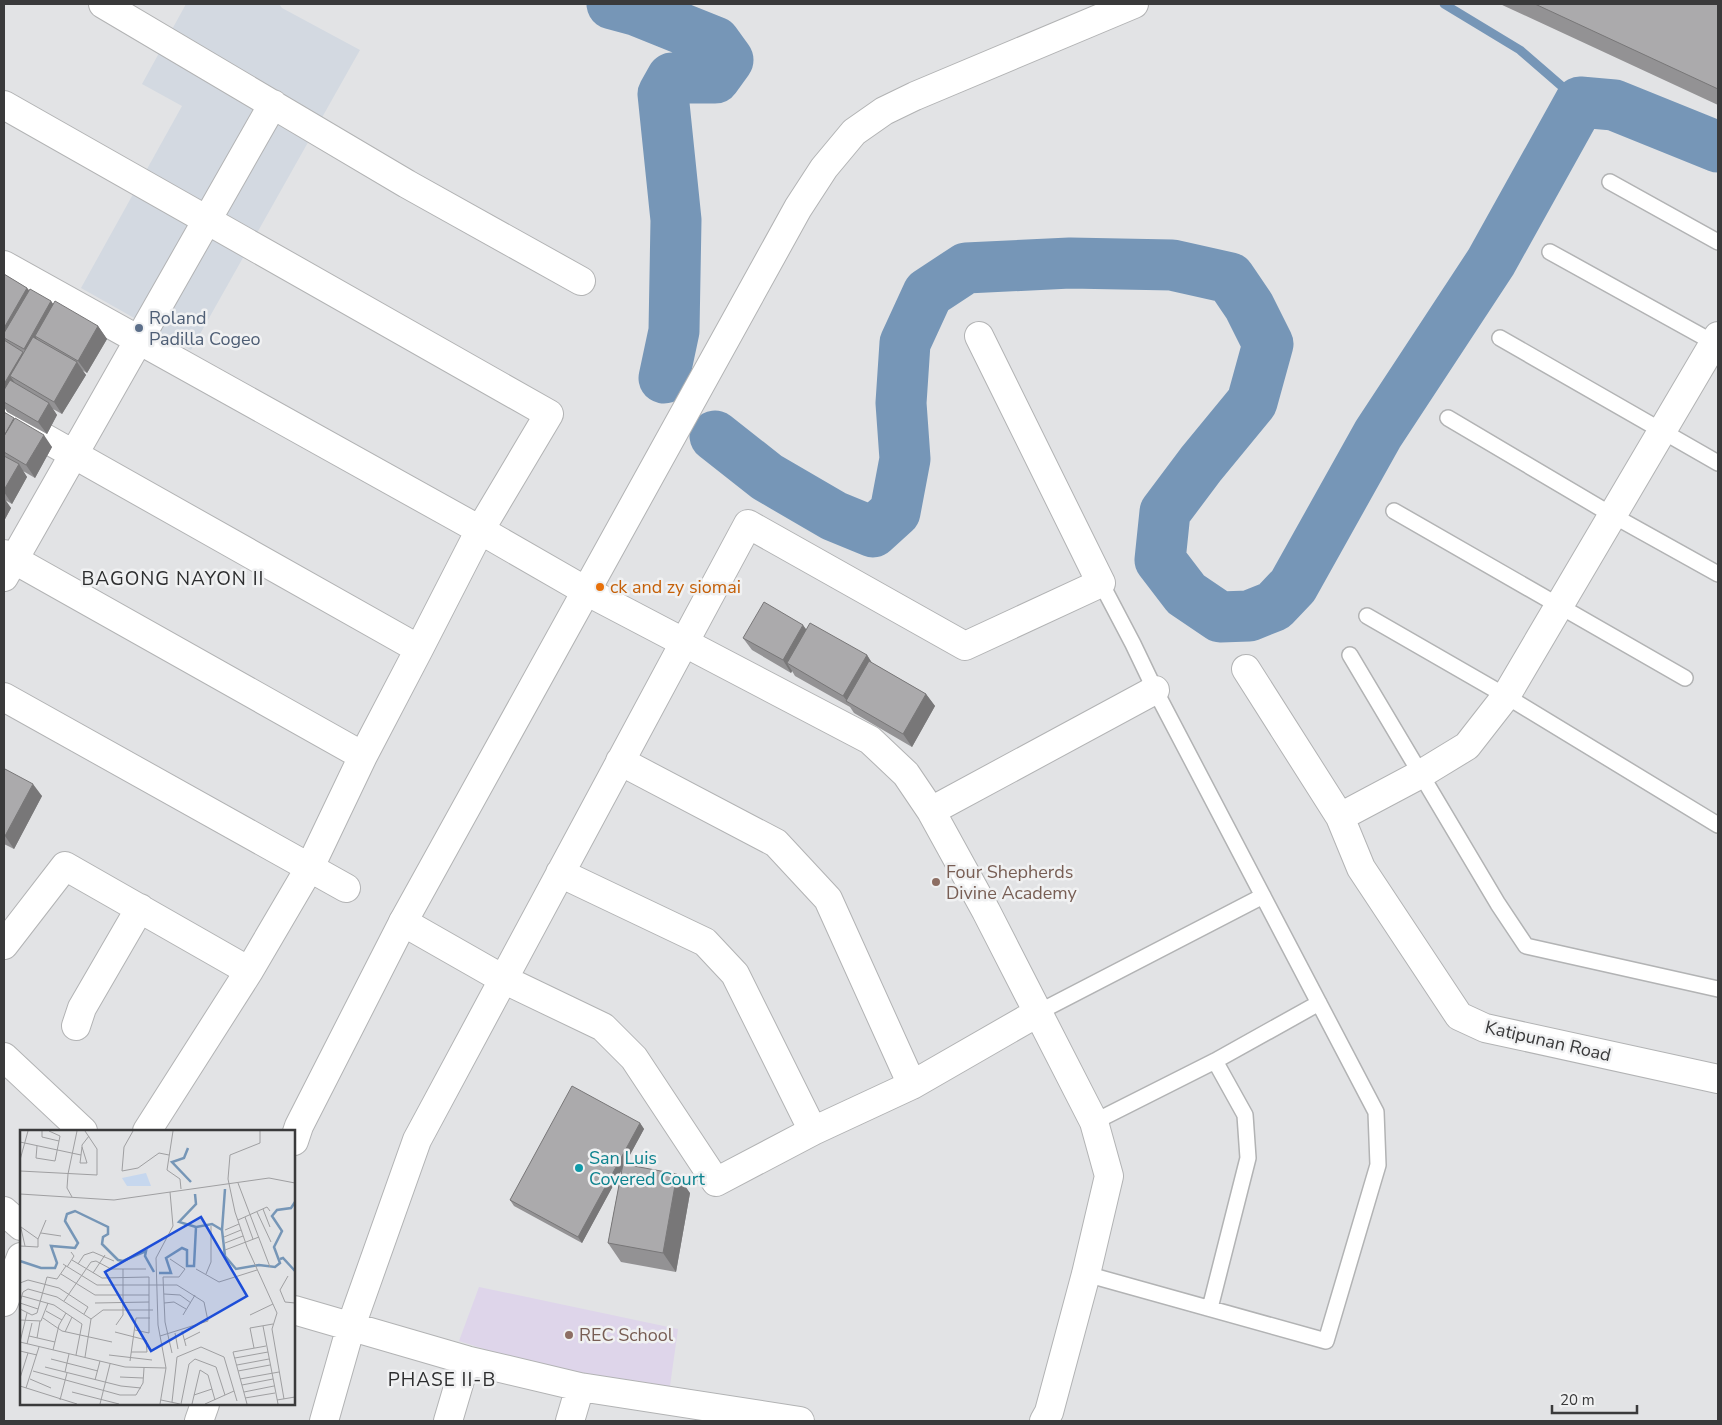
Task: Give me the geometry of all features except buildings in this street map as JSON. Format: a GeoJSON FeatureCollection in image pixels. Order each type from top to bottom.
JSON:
{"type":"FeatureCollection","features":[{"type":"Feature","properties":{"kind":"street"},"geometry":{"type":"LineString","coordinates":[[102,4],[407,184],[581,281]]}},
{"type":"Feature","properties":{"kind":"street"},"geometry":{"type":"LineString","coordinates":[[295,1138],[299,1126],[403,922],[798,208],[824,168],[854,132],[884,111],[915,96],[1134,4]]}},
{"type":"Feature","properties":{"kind":"street"},"geometry":{"type":"LineString","coordinates":[[274,104],[74,455],[7,564],[363,756]]}},
{"type":"Feature","properties":{"kind":"street"},"geometry":{"type":"LineString","coordinates":[[4,105],[549,414],[480,530],[363,756],[310,867],[249,971],[148,1130]]}},
{"type":"Feature","properties":{"kind":"street"},"geometry":{"type":"LineString","coordinates":[[4,265],[586,591],[870,740],[906,774],[931,811],[1039,1012],[1094,1122],[1109,1176],[1086,1274],[1049,1412],[1044,1421]]}},
{"type":"Feature","properties":{"kind":"street"},"geometry":{"type":"LineString","coordinates":[[324,1421],[351,1326],[417,1140],[748,524],[965,646],[1101,583],[979,336]]}},
{"type":"Feature","properties":{"kind":"street"},"geometry":{"type":"LineString","coordinates":[[1340,817],[1421,774],[1467,746],[1506,696],[1717,341]]}},
{"type":"Feature","properties":{"kind":"street"},"geometry":{"type":"LineString","coordinates":[[4,415],[419,649]]}},
{"type":"Feature","properties":{"kind":"street","name":"Katipunan Road"},"geometry":{"type":"LineString","coordinates":[[1246,669],[1340,817],[1361,868],[1459,1016],[1485,1028],[1718,1079]]}},
{"type":"Feature","properties":{"kind":"street"},"geometry":{"type":"LineString","coordinates":[[931,811],[1155,690]]}},
{"type":"Feature","properties":{"kind":"street"},"geometry":{"type":"LineString","coordinates":[[4,697],[346,888]]}},
{"type":"Feature","properties":{"kind":"street"},"geometry":{"type":"LineString","coordinates":[[620,761],[776,843],[828,899],[912,1085]]}},
{"type":"Feature","properties":{"kind":"street"},"geometry":{"type":"LineString","coordinates":[[4,945],[65,866],[249,971]]}},
{"type":"Feature","properties":{"kind":"street"},"geometry":{"type":"LineString","coordinates":[[560,872],[705,942],[735,974],[813,1131]]}},
{"type":"Feature","properties":{"kind":"street"},"geometry":{"type":"LineString","coordinates":[[76,1026],[82,1008],[140,908]]}},
{"type":"Feature","properties":{"kind":"street"},"geometry":{"type":"LineString","coordinates":[[403,922],[503,979],[603,1027],[634,1058],[716,1182],[813,1131],[912,1085],[1039,1012]]}},
{"type":"Feature","properties":{"kind":"street"},"geometry":{"type":"LineString","coordinates":[[4,1057],[82,1130]]}},
{"type":"Feature","properties":{"kind":"street"},"geometry":{"type":"LineString","coordinates":[[4,1211],[20,1225]]}},
{"type":"Feature","properties":{"kind":"street"},"geometry":{"type":"LineString","coordinates":[[4,1302],[20,1261]]}},
{"type":"Feature","properties":{"kind":"street"},"geometry":{"type":"LineString","coordinates":[[295,1310],[466,1360],[580,1387],[800,1421]]}},
{"type":"Feature","properties":{"kind":"street"},"geometry":{"type":"LineString","coordinates":[[448,1421],[466,1360]]}},
{"type":"Feature","properties":{"kind":"street"},"geometry":{"type":"LineString","coordinates":[[570,1421],[580,1387]]}},
{"type":"Feature","properties":{"kind":"street"},"geometry":{"type":"LineString","coordinates":[[199,1421],[204,1405]]}},
{"type":"Feature","properties":{"kind":"lane"},"geometry":{"type":"LineString","coordinates":[[1610,182],[1718,242]]}},
{"type":"Feature","properties":{"kind":"lane"},"geometry":{"type":"LineString","coordinates":[[1550,252],[1717,341]]}},
{"type":"Feature","properties":{"kind":"lane"},"geometry":{"type":"LineString","coordinates":[[1500,338],[1718,463]]}},
{"type":"Feature","properties":{"kind":"lane"},"geometry":{"type":"LineString","coordinates":[[1448,418],[1612,515],[1718,574]]}},
{"type":"Feature","properties":{"kind":"lane"},"geometry":{"type":"LineString","coordinates":[[1394,511],[1685,678]]}},
{"type":"Feature","properties":{"kind":"lane"},"geometry":{"type":"LineString","coordinates":[[1086,1274],[1326,1341],[1378,1165],[1376,1112],[1101,583]]}},
{"type":"Feature","properties":{"kind":"lane"},"geometry":{"type":"LineString","coordinates":[[1367,616],[1506,696],[1718,825]]}},
{"type":"Feature","properties":{"kind":"lane"},"geometry":{"type":"LineString","coordinates":[[1350,656],[1498,904],[1526,946],[1718,990]]}},
{"type":"Feature","properties":{"kind":"lane"},"geometry":{"type":"LineString","coordinates":[[1039,1012],[1263,896]]}},
{"type":"Feature","properties":{"kind":"lane"},"geometry":{"type":"LineString","coordinates":[[1094,1122],[1215,1062],[1319,1003]]}},
{"type":"Feature","properties":{"kind":"lane"},"geometry":{"type":"LineString","coordinates":[[1210,1308],[1248,1158],[1245,1115],[1215,1062]]}},
{"type":"Feature","properties":{"kind":"shaded area"},"geometry":{"type":"Polygon","coordinates":[[[186,4],[279,4],[282,8],[360,50],[191,350],[81,288],[182,106],[142,84],[186,4]]]}},
{"type":"Feature","properties":{"kind":"shaded area","name":"REC School"},"geometry":{"type":"Polygon","coordinates":[[[479,1287],[678,1329],[669,1393],[575,1378],[459,1341],[479,1287]]]}},
{"type":"Feature","properties":{"kind":"waterway"},"geometry":{"type":"LineString","coordinates":[[612,4],[638,11],[715,42],[728,60],[715,78],[672,78],[663,94],[676,220],[674,331],[664,378]]}},
{"type":"Feature","properties":{"kind":"waterway"},"geometry":{"type":"LineString","coordinates":[[1444,4],[1520,50],[1580,102]]}},
{"type":"Feature","properties":{"kind":"waterway"},"geometry":{"type":"LineString","coordinates":[[715,436],[767,477],[834,516],[873,532],[895,512],[905,459],[901,403],[905,343],[928,293],[966,268],[1070,263],[1172,265],[1230,278],[1249,306],[1268,344],[1252,402],[1201,464],[1165,512],[1160,560],[1186,594],[1220,617],[1249,616],[1274,606],[1293,586],[1378,434],[1491,262],[1580,102],[1614,105],[1718,147]]}},
{"type":"Feature","properties":{"kind":"place","name":"Roland Padilla Cogeo"},"geometry":{"type":"Point","coordinates":[139,328]}},
{"type":"Feature","properties":{"kind":"place","name":"ck and zy siomai"},"geometry":{"type":"Point","coordinates":[600,587]}},
{"type":"Feature","properties":{"kind":"place","name":"Four Shepherds Divine Academy"},"geometry":{"type":"Point","coordinates":[936,882]}},
{"type":"Feature","properties":{"kind":"place","name":"San Luis Covered Court"},"geometry":{"type":"Point","coordinates":[579,1168]}},
{"type":"Feature","properties":{"kind":"place","name":"REC School"},"geometry":{"type":"Point","coordinates":[569,1335]}},
{"type":"Feature","properties":{"kind":"district","name":"BAGONG NAYON II"},"geometry":{"type":"Point","coordinates":[173,579]}},
{"type":"Feature","properties":{"kind":"district","name":"PHASE II-B"},"geometry":{"type":"Point","coordinates":[442,1380]}}]}
